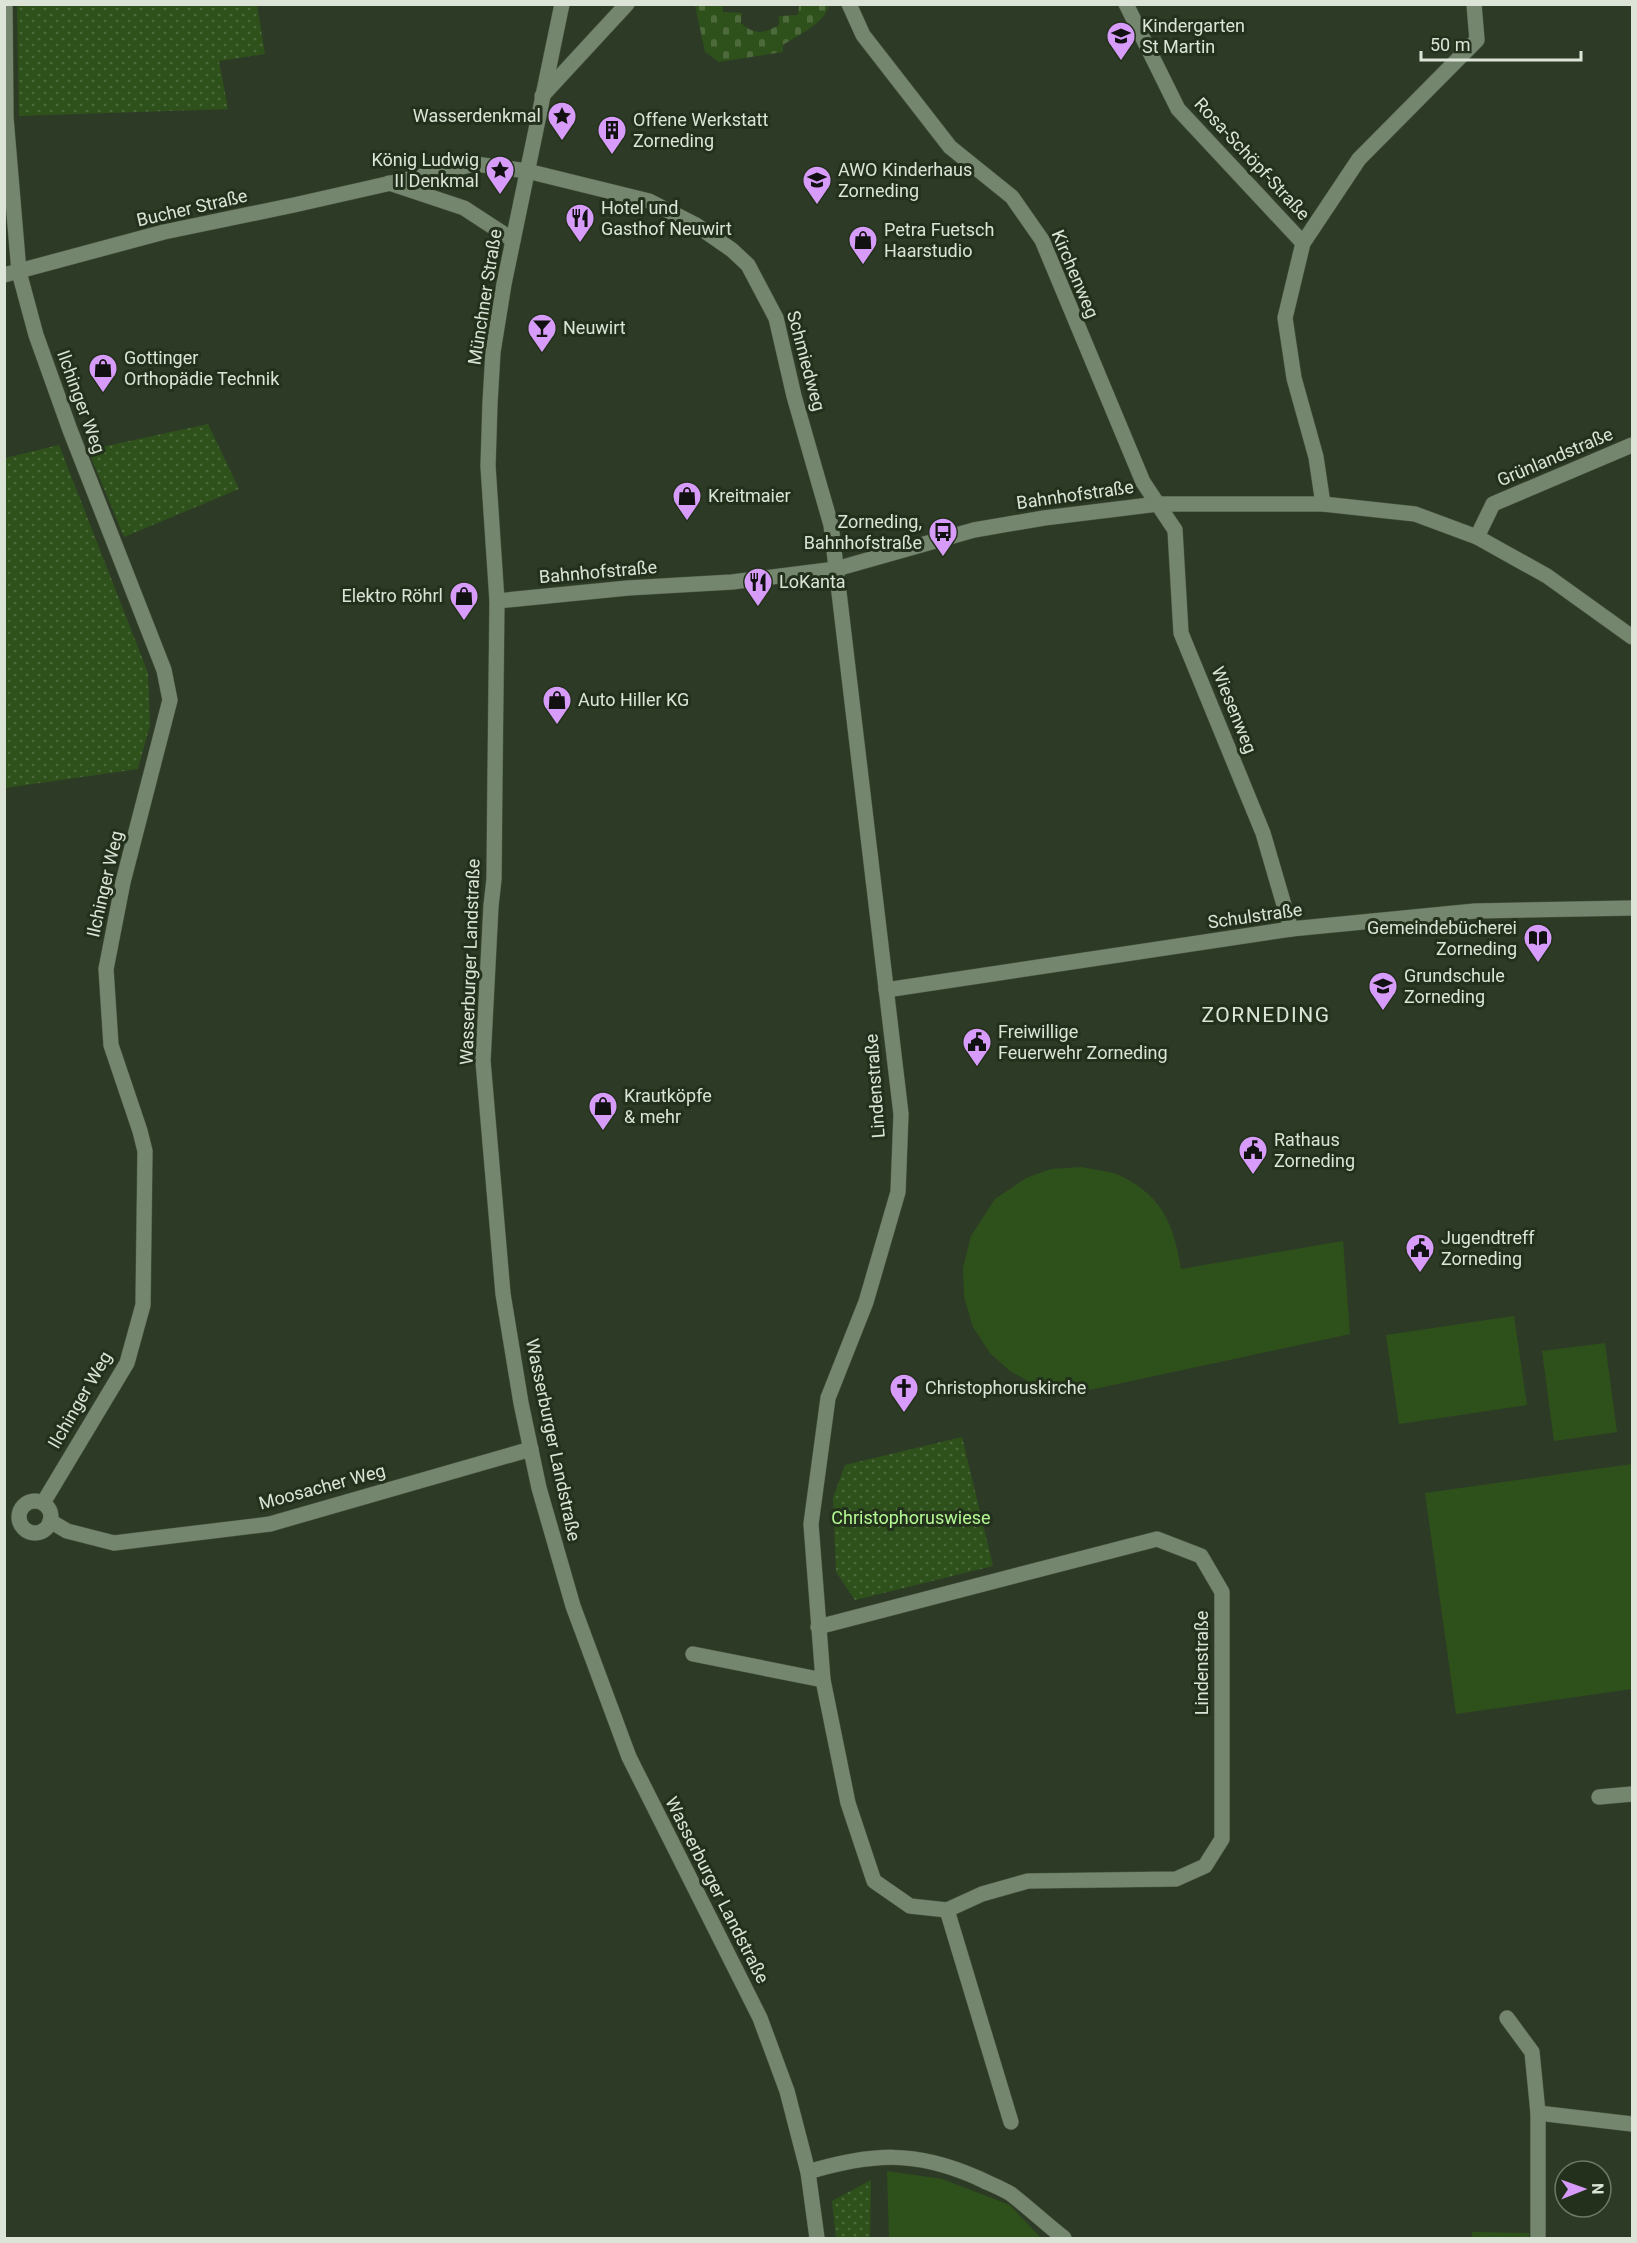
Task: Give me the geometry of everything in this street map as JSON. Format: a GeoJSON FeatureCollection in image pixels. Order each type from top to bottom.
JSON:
{"type":"FeatureCollection","features":[{"type":"Feature","properties":{"kind":"street","name":"Ilchinger Weg"},"geometry":{"type":"LineString","coordinates":[[5,4],[6,118],[12,273],[70,430],[164,670],[170,700],[123,882],[106,969],[111,1045],[145,1151],[143,1305],[127,1363],[43,1503]]}},
{"type":"Feature","properties":{"kind":"street","name":"Münchner Straße"},"geometry":{"type":"LineString","coordinates":[[497,600],[488,466],[493,352],[513,240],[562,4]]}},
{"type":"Feature","properties":{"kind":"street"},"geometry":{"type":"LineString","coordinates":[[542,96],[627,4]]}},
{"type":"Feature","properties":{"kind":"street","name":"Kirchenweg"},"geometry":{"type":"LineString","coordinates":[[849,4],[863,35],[950,147],[1012,197],[1042,240],[1143,482],[1158,504]]}},
{"type":"Feature","properties":{"kind":"street","name":"Rosa-Schöpf-Straße"},"geometry":{"type":"LineString","coordinates":[[1126,4],[1178,109],[1303,243]]}},
{"type":"Feature","properties":{"kind":"street","name":"Rosa-Schöpf-Straße"},"geometry":{"type":"LineString","coordinates":[[1323,504],[1316,457],[1294,378],[1286,318],[1303,243],[1359,159],[1477,40],[1474,4]]}},
{"type":"Feature","properties":{"kind":"street","name":"Bucher Straße"},"geometry":{"type":"LineString","coordinates":[[12,273],[164,232],[475,164],[527,171]]}},
{"type":"Feature","properties":{"kind":"street","name":"Schmiedweg"},"geometry":{"type":"LineString","coordinates":[[527,171],[649,201],[664,207],[696,225],[732,250],[748,265],[776,318],[831,525],[836,569]]}},
{"type":"Feature","properties":{"kind":"street"},"geometry":{"type":"LineString","coordinates":[[389,183],[464,208],[513,240]]}},
{"type":"Feature","properties":{"kind":"street","name":"Grünlandstraße"},"geometry":{"type":"LineString","coordinates":[[1477,537],[1493,504],[1632,445]]}},
{"type":"Feature","properties":{"kind":"street","name":"Bahnhofstraße"},"geometry":{"type":"LineString","coordinates":[[497,600],[628,588],[732,582],[836,569],[974,530],[1044,518],[1158,504],[1323,504],[1415,514],[1477,537],[1547,576],[1632,637]]}},
{"type":"Feature","properties":{"kind":"street","name":"Wiesenweg"},"geometry":{"type":"LineString","coordinates":[[1158,504],[1175,530],[1181,633],[1263,833],[1291,929]]}},
{"type":"Feature","properties":{"kind":"street","name":"Lindenstraße"},"geometry":{"type":"LineString","coordinates":[[818,1627],[1157,1539],[1201,1556],[1222,1592],[1222,1839],[1205,1866],[1176,1879],[1028,1881],[982,1894],[947,1910],[910,1905],[874,1881],[848,1803],[823,1680],[818,1627],[811,1524],[828,1398],[866,1302],[898,1192],[901,1114],[836,569]]}},
{"type":"Feature","properties":{"kind":"street","name":"Wasserburger Landstraße"},"geometry":{"type":"LineString","coordinates":[[497,600],[494,879],[483,1061],[503,1294],[521,1403],[539,1488],[573,1606],[629,1757],[760,2018],[787,2091],[808,2172],[817,2238]]}},
{"type":"Feature","properties":{"kind":"street","name":"Schulstraße"},"geometry":{"type":"LineString","coordinates":[[886,990],[1291,929],[1475,911],[1632,908]]}},
{"type":"Feature","properties":{"kind":"street","name":"Moosacher Weg"},"geometry":{"type":"LineString","coordinates":[[50,1521],[67,1530],[114,1543],[270,1524],[531,1449]]}},
{"type":"Feature","properties":{"kind":"street"},"geometry":{"type":"LineString","coordinates":[[37,1501],[43,1503],[50,1511],[50,1521],[46,1528],[37,1533],[26,1530],[12,1521],[27,1503],[37,1501]]}},
{"type":"Feature","properties":{"kind":"street"},"geometry":{"type":"LineString","coordinates":[[693,1654],[823,1680]]}},
{"type":"Feature","properties":{"kind":"street"},"geometry":{"type":"LineString","coordinates":[[1599,1797],[1632,1794]]}},
{"type":"Feature","properties":{"kind":"street"},"geometry":{"type":"LineString","coordinates":[[947,1910],[1011,2122]]}},
{"type":"Feature","properties":{"kind":"street"},"geometry":{"type":"LineString","coordinates":[[1506,2018],[1532,2052],[1538,2114],[1538,2238]]}},
{"type":"Feature","properties":{"kind":"street"},"geometry":{"type":"LineString","coordinates":[[1538,2114],[1632,2124]]}},
{"type":"Feature","properties":{"kind":"street"},"geometry":{"type":"LineString","coordinates":[[808,2172],[846,2160],[878,2156],[915,2159],[950,2166],[1009,2193],[1064,2238]]}},
{"type":"Feature","properties":{"kind":"green space"},"geometry":{"type":"Polygon","coordinates":[[[17,5],[257,5],[265,54],[219,61],[228,109],[19,116],[17,5]]]}},
{"type":"Feature","properties":{"kind":"green space"},"geometry":{"type":"Polygon","coordinates":[[[695,5],[723,5],[723,12],[742,13],[741,23],[750,30],[759,32],[779,25],[779,16],[798,15],[799,5],[829,5],[817,23],[783,45],[783,52],[719,62],[705,52],[695,5]]]}},
{"type":"Feature","properties":{"kind":"green space"},"geometry":{"type":"Polygon","coordinates":[[[208,424],[239,489],[124,537],[88,450],[208,424]]]}},
{"type":"Feature","properties":{"kind":"green space"},"geometry":{"type":"Polygon","coordinates":[[[59,445],[148,673],[150,725],[138,769],[5,788],[5,458],[59,445]]]}},
{"type":"Feature","properties":{"kind":"green space"},"geometry":{"type":"Polygon","coordinates":[[[1082,1167],[1119,1175],[1137,1185],[1158,1204],[1175,1240],[1181,1269],[1343,1241],[1350,1334],[1080,1392],[1035,1385],[1010,1371],[990,1353],[973,1327],[964,1297],[963,1268],[971,1236],[995,1199],[1026,1178],[1051,1169],[1082,1167]]]}},
{"type":"Feature","properties":{"kind":"green space"},"geometry":{"type":"Polygon","coordinates":[[[1514,1316],[1527,1405],[1399,1424],[1386,1335],[1514,1316]]]}},
{"type":"Feature","properties":{"kind":"green space"},"geometry":{"type":"Polygon","coordinates":[[[1605,1343],[1617,1432],[1554,1441],[1542,1351],[1605,1343]]]}},
{"type":"Feature","properties":{"kind":"green space","name":"Christophoruswiese"},"geometry":{"type":"Polygon","coordinates":[[[962,1437],[993,1566],[855,1600],[836,1572],[833,1498],[845,1465],[962,1437]]]}},
{"type":"Feature","properties":{"kind":"green space"},"geometry":{"type":"Polygon","coordinates":[[[1632,1464],[1632,1689],[1456,1714],[1425,1493],[1632,1464]]]}},
{"type":"Feature","properties":{"kind":"green space"},"geometry":{"type":"Polygon","coordinates":[[[887,2171],[942,2179],[1010,2205],[1041,2238],[889,2238],[887,2171]]]}},
{"type":"Feature","properties":{"kind":"green space"},"geometry":{"type":"Polygon","coordinates":[[[871,2180],[870,2238],[836,2238],[832,2201],[871,2180]]]}},
{"type":"Feature","properties":{"kind":"green space"},"geometry":{"type":"Polygon","coordinates":[[[1472,2232],[1529,2233],[1529,2238],[1472,2238],[1472,2232]]]}},
{"type":"Feature","properties":{"kind":"place","name":"Kindergarten St Martin"},"geometry":{"type":"Point","coordinates":[1121,62]}},
{"type":"Feature","properties":{"kind":"place","name":"Wasserdenkmal"},"geometry":{"type":"Point","coordinates":[562,142]}},
{"type":"Feature","properties":{"kind":"place","name":"Offene Werkstatt Zorneding"},"geometry":{"type":"Point","coordinates":[612,156]}},
{"type":"Feature","properties":{"kind":"place","name":"König Ludwig II Denkmal"},"geometry":{"type":"Point","coordinates":[500,196]}},
{"type":"Feature","properties":{"kind":"place","name":"AWO Kinderhaus Zorneding"},"geometry":{"type":"Point","coordinates":[817,206]}},
{"type":"Feature","properties":{"kind":"place","name":"Hotel und Gasthof Neuwirt"},"geometry":{"type":"Point","coordinates":[580,244]}},
{"type":"Feature","properties":{"kind":"place","name":"Petra Fuetsch Haarstudio"},"geometry":{"type":"Point","coordinates":[863,266]}},
{"type":"Feature","properties":{"kind":"place","name":"Neuwirt"},"geometry":{"type":"Point","coordinates":[542,354]}},
{"type":"Feature","properties":{"kind":"place","name":"Gottinger Orthopädie Technik"},"geometry":{"type":"Point","coordinates":[103,394]}},
{"type":"Feature","properties":{"kind":"place","name":"Kreitmaier"},"geometry":{"type":"Point","coordinates":[687,522]}},
{"type":"Feature","properties":{"kind":"place","name":"Zorneding, Bahnhofstraße"},"geometry":{"type":"Point","coordinates":[943,558]}},
{"type":"Feature","properties":{"kind":"place","name":"LoKanta"},"geometry":{"type":"Point","coordinates":[758,608]}},
{"type":"Feature","properties":{"kind":"place","name":"Elektro Röhrl"},"geometry":{"type":"Point","coordinates":[464,622]}},
{"type":"Feature","properties":{"kind":"place","name":"Auto Hiller KG"},"geometry":{"type":"Point","coordinates":[557,726]}},
{"type":"Feature","properties":{"kind":"place","name":"Gemeindebücherei Zorneding"},"geometry":{"type":"Point","coordinates":[1538,964]}},
{"type":"Feature","properties":{"kind":"place","name":"Grundschule Zorneding"},"geometry":{"type":"Point","coordinates":[1383,1012]}},
{"type":"Feature","properties":{"kind":"place","name":"Freiwillige Feuerwehr Zorneding"},"geometry":{"type":"Point","coordinates":[977,1068]}},
{"type":"Feature","properties":{"kind":"place","name":"Krautköpfe & mehr"},"geometry":{"type":"Point","coordinates":[603,1132]}},
{"type":"Feature","properties":{"kind":"place","name":"Rathaus Zorneding"},"geometry":{"type":"Point","coordinates":[1253,1176]}},
{"type":"Feature","properties":{"kind":"place","name":"Jugendtreff Zorneding"},"geometry":{"type":"Point","coordinates":[1420,1274]}},
{"type":"Feature","properties":{"kind":"place","name":"Christophoruskirche"},"geometry":{"type":"Point","coordinates":[904,1414]}},
{"type":"Feature","properties":{"kind":"district","name":"ZORNEDING"},"geometry":{"type":"Point","coordinates":[1266,1015]}}]}
